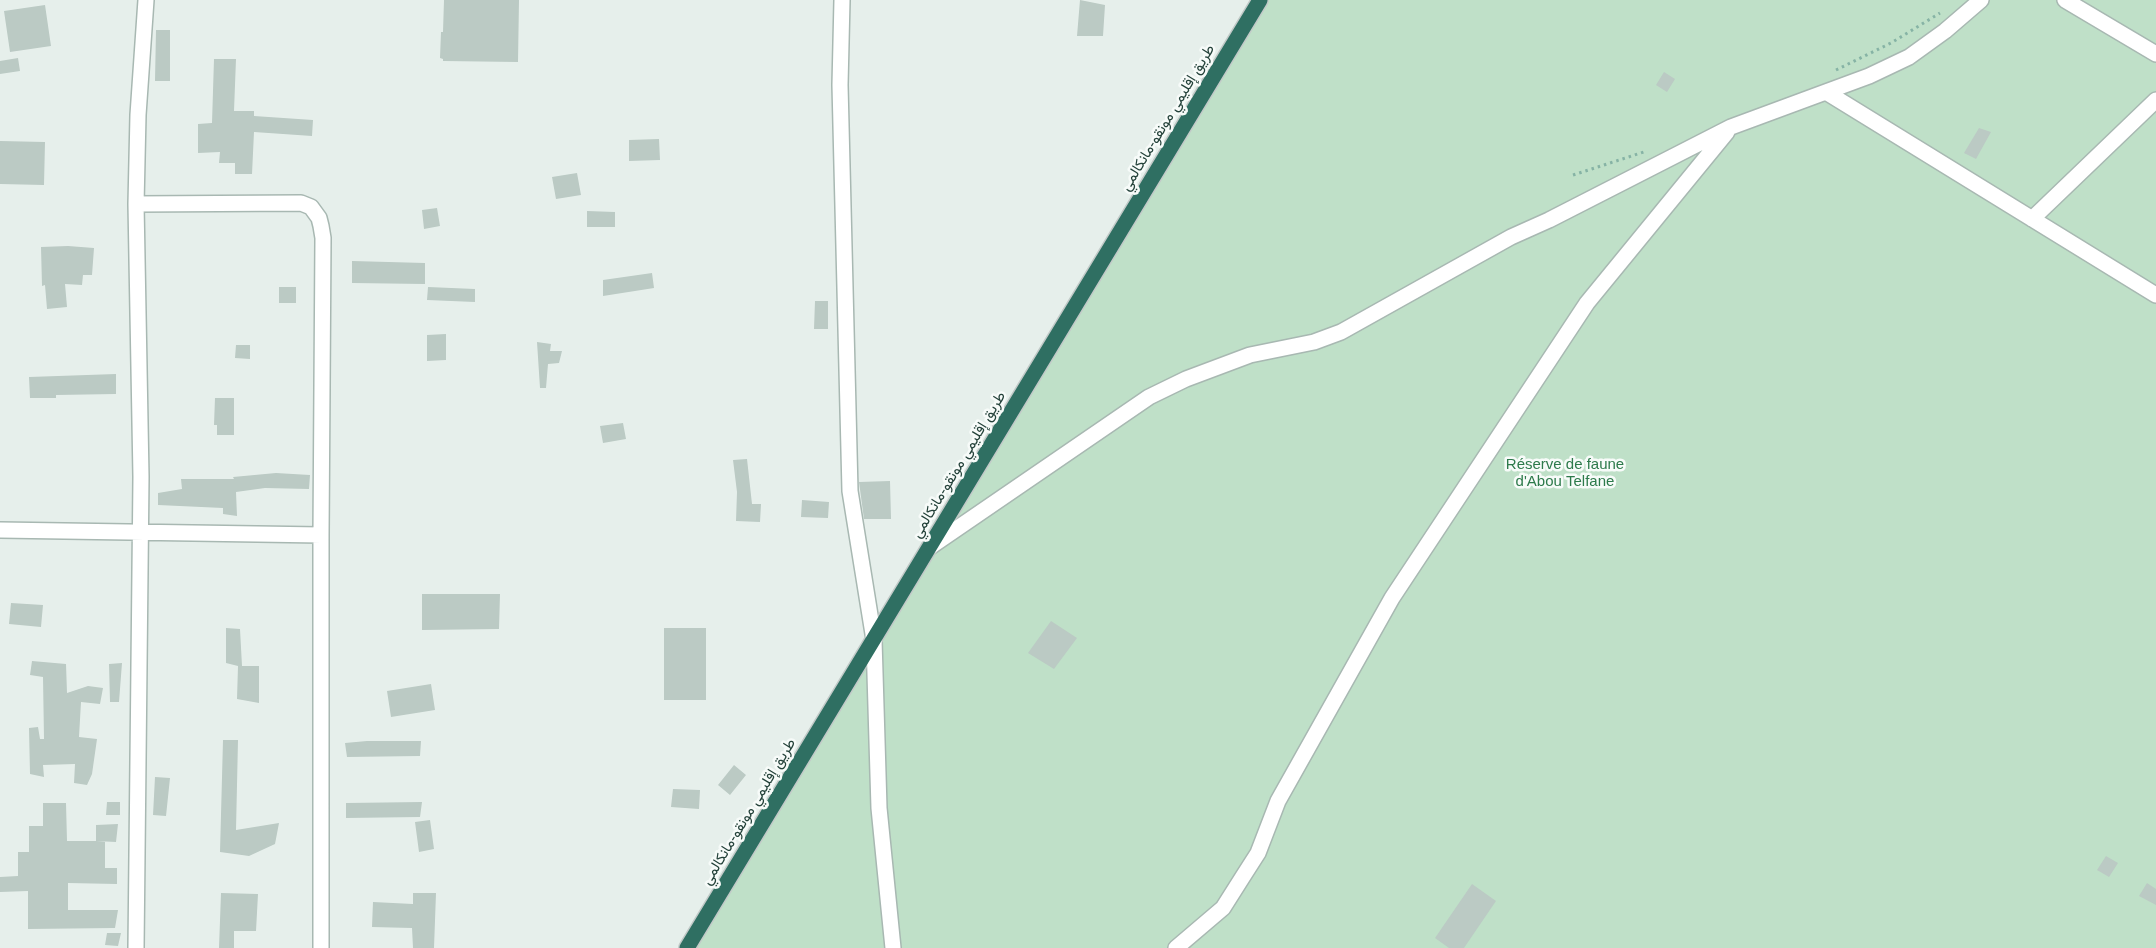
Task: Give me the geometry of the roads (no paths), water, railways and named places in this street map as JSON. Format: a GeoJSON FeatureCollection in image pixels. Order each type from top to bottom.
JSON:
{"type":"FeatureCollection","features":[{"type":"Feature","properties":{"kind":"highway","name":"طريق إقليمي مونقو-مانكالمي"},"geometry":{"type":"LineString","coordinates":[[687,948],[1260,0]]}},
{"type":"Feature","properties":{"kind":"street"},"geometry":{"type":"LineString","coordinates":[[136,948],[140,532],[136,204],[138,115],[146,0]]}},
{"type":"Feature","properties":{"kind":"street"},"geometry":{"type":"LineString","coordinates":[[842,0],[840,85],[850,491],[874,640],[879,808],[893,948]]}},
{"type":"Feature","properties":{"kind":"street"},"geometry":{"type":"LineString","coordinates":[[930,547],[1149,397],[1186,378],[1250,355],[1314,342],[1341,332],[1431,284],[1511,237],[1549,220],[1731,127],[1869,76],[1909,56],[1945,32],[1981,0]]}},
{"type":"Feature","properties":{"kind":"street"},"geometry":{"type":"LineString","coordinates":[[2065,0],[2156,54]]}},
{"type":"Feature","properties":{"kind":"street"},"geometry":{"type":"LineString","coordinates":[[1826,92],[2156,295]]}},
{"type":"Feature","properties":{"kind":"street"},"geometry":{"type":"LineString","coordinates":[[2032,219],[2156,100]]}},
{"type":"Feature","properties":{"kind":"street"},"geometry":{"type":"LineString","coordinates":[[1176,948],[1222,908],[1237,886],[1258,853],[1278,801],[1392,598],[1587,303],[1731,127]]}},
{"type":"Feature","properties":{"kind":"street"},"geometry":{"type":"LineString","coordinates":[[136,204],[301,203],[311,207],[319,218],[323,238],[321,535],[322,948]]}},
{"type":"Feature","properties":{"kind":"street"},"geometry":{"type":"LineString","coordinates":[[0,530],[321,535]]}},
{"type":"Feature","properties":{"kind":"park label","name":"Réserve de faune d'Abou Telfane"},"geometry":{"type":"Point","coordinates":[1565,474]}}]}
